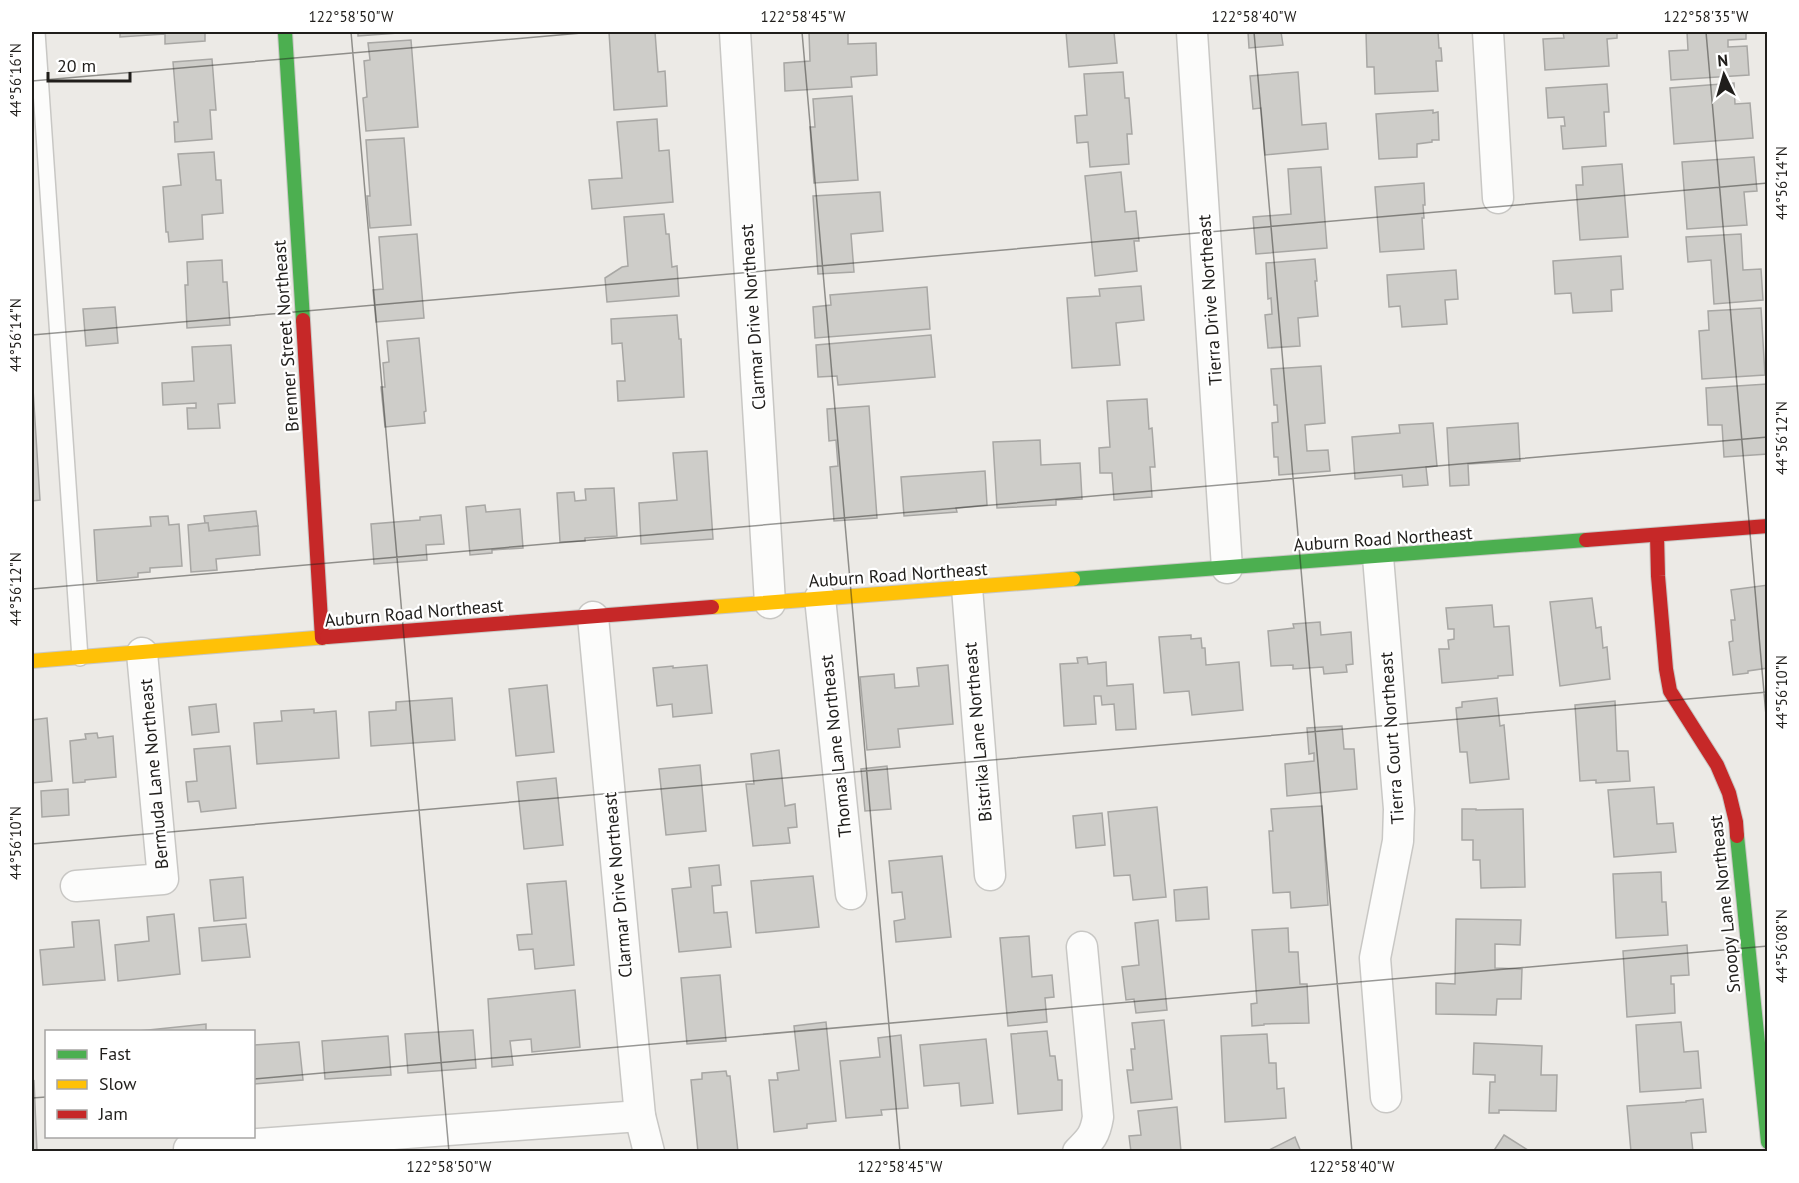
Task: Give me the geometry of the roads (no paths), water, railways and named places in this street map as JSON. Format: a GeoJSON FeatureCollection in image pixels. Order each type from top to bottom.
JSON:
{"type":"FeatureCollection","features":[{"type":"Feature","properties":{"kind":"street","name":"Brenner Street Northeast"},"geometry":{"type":"LineString","coordinates":[[285,32],[322,638]]}},
{"type":"Feature","properties":{"kind":"street","name":"Clarmar Drive Northeast"},"geometry":{"type":"LineString","coordinates":[[735,32],[770,603]]}},
{"type":"Feature","properties":{"kind":"street","name":"Tierra Drive Northeast"},"geometry":{"type":"LineString","coordinates":[[1192,32],[1227,568]]}},
{"type":"Feature","properties":{"kind":"street"},"geometry":{"type":"LineString","coordinates":[[1488,32],[1498,198]]}},
{"type":"Feature","properties":{"kind":"street","name":"Auburn Road Northeast"},"geometry":{"type":"LineString","coordinates":[[32,661],[1767,526]]}},
{"type":"Feature","properties":{"kind":"street","name":"Snoopy Lane Northeast"},"geometry":{"type":"LineString","coordinates":[[1657,535],[1665,669],[1670,691],[1717,765],[1729,793],[1736,822],[1767,1142]]}},
{"type":"Feature","properties":{"kind":"street","name":"Tierra Court Northeast"},"geometry":{"type":"LineString","coordinates":[[1378,557],[1399,809],[1398,841],[1375,958],[1386,1097]]}},
{"type":"Feature","properties":{"kind":"street","name":"Bistrika Lane Northeast"},"geometry":{"type":"LineString","coordinates":[[967,588],[990,875]]}},
{"type":"Feature","properties":{"kind":"street","name":"Thomas Lane Northeast"},"geometry":{"type":"LineString","coordinates":[[820,598],[851,894]]}},
{"type":"Feature","properties":{"kind":"street","name":"Clarmar Drive Northeast"},"geometry":{"type":"LineString","coordinates":[[593,617],[640,1116],[649,1152]]}},
{"type":"Feature","properties":{"kind":"street","name":"Bermuda Lane Northeast"},"geometry":{"type":"LineString","coordinates":[[76,886],[163,879],[142,653]]}},
{"type":"Feature","properties":{"kind":"street"},"geometry":{"type":"LineString","coordinates":[[1082,947],[1098,1117],[1095,1132],[1084,1146]]}},
{"type":"Feature","properties":{"kind":"street"},"geometry":{"type":"LineString","coordinates":[[189,1149],[640,1116]]}},
{"type":"Feature","properties":{"kind":"lane"},"geometry":{"type":"LineString","coordinates":[[38,32],[80,658]]}}]}
